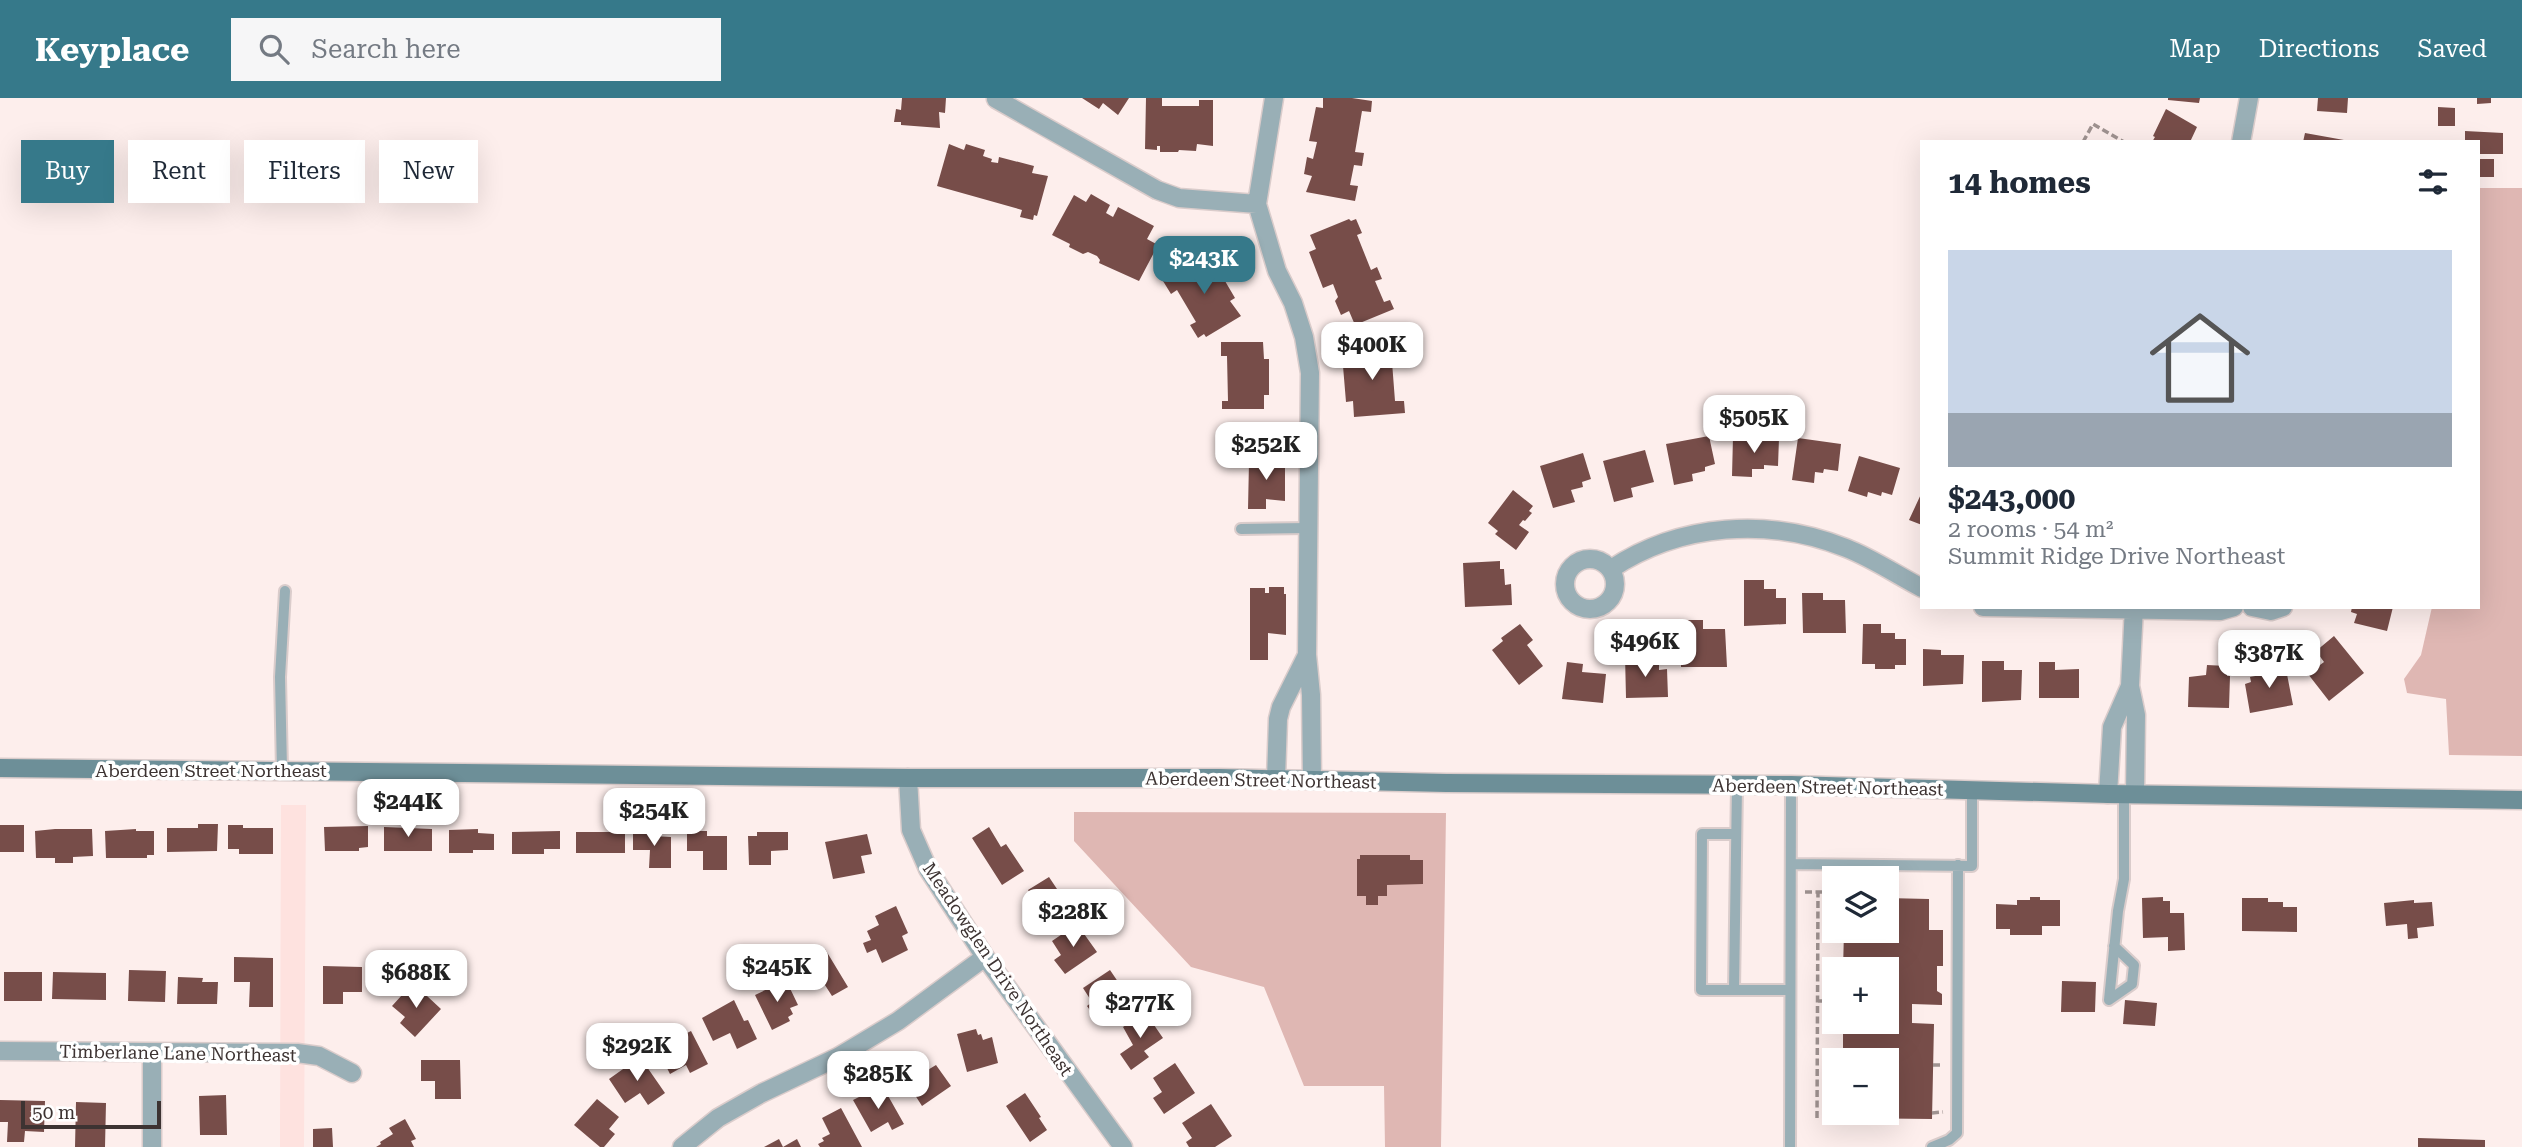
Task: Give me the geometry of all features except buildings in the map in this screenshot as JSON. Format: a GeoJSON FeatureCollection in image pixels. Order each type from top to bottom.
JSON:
{"type":"FeatureCollection","features":[{"type":"Feature","properties":{"kind":"street"},"geometry":{"type":"LineString","coordinates":[[1274,98],[1257,204],[1273,260],[1293,303],[1304,337],[1308,361],[1311,411],[1307,654],[1311,695],[1312,780]]}},
{"type":"Feature","properties":{"kind":"street"},"geometry":{"type":"LineString","coordinates":[[2241,140],[2249,98]]}},
{"type":"Feature","properties":{"kind":"street"},"geometry":{"type":"LineString","coordinates":[[996,99],[1157,190],[1179,198],[1257,204]]}},
{"type":"Feature","properties":{"kind":"street"},"geometry":{"type":"LineString","coordinates":[[1611,569],[1634,554],[1692,533],[1748,527],[1801,533],[1847,548],[1920,587]]}},
{"type":"Feature","properties":{"kind":"street"},"geometry":{"type":"LineString","coordinates":[[2122,794],[2136,715],[2130,686],[2134,609],[2227,609]]}},
{"type":"Feature","properties":{"kind":"street"},"geometry":{"type":"LineString","coordinates":[[1276,779],[1278,719],[1281,707],[1307,654]]}},
{"type":"Feature","properties":{"kind":"street"},"geometry":{"type":"LineString","coordinates":[[2122,794],[2112,727],[2130,686]]}},
{"type":"Feature","properties":{"kind":"street","name":"Aberdeen Street Northeast"},"geometry":{"type":"LineString","coordinates":[[0,768],[1791,785],[2122,794],[2522,800]]}},
{"type":"Feature","properties":{"kind":"street","name":"Meadowglen Drive Northeast"},"geometry":{"type":"LineString","coordinates":[[908,778],[909,817],[915,842],[928,869],[985,957],[1123,1147]]}},
{"type":"Feature","properties":{"kind":"street"},"geometry":{"type":"LineString","coordinates":[[682,1147],[718,1118],[762,1093],[838,1057],[898,1021],[985,957]]}},
{"type":"Feature","properties":{"kind":"street","name":"Timberlane Lane Northeast"},"geometry":{"type":"LineString","coordinates":[[0,1051],[297,1053],[318,1056],[352,1073]]}},
{"type":"Feature","properties":{"kind":"street"},"geometry":{"type":"LineString","coordinates":[[152,1053],[152,1147]]}},
{"type":"Feature","properties":{"kind":"lane"},"geometry":{"type":"LineString","coordinates":[[1241,528],[1309,528]]}},
{"type":"Feature","properties":{"kind":"lane"},"geometry":{"type":"LineString","coordinates":[[282,770],[280,677],[285,591]]}},
{"type":"Feature","properties":{"kind":"lane"},"geometry":{"type":"LineString","coordinates":[[1734,990],[1737,785]]}},
{"type":"Feature","properties":{"kind":"lane"},"geometry":{"type":"LineString","coordinates":[[1790,1147],[1791,785]]}},
{"type":"Feature","properties":{"kind":"lane"},"geometry":{"type":"LineString","coordinates":[[1791,864],[1972,866],[1972,789]]}},
{"type":"Feature","properties":{"kind":"lane"},"geometry":{"type":"LineString","coordinates":[[2114,946],[2124,879],[2122,794]]}},
{"type":"Feature","properties":{"kind":"lane"},"geometry":{"type":"LineString","coordinates":[[1736,834],[1702,834],[1701,990],[1789,990]]}},
{"type":"Feature","properties":{"kind":"lane"},"geometry":{"type":"LineString","coordinates":[[1932,1147],[1949,1140],[1957,1133],[1958,865]]}},
{"type":"Feature","properties":{"kind":"path"},"geometry":{"type":"LineString","coordinates":[[2084,140],[2093,124],[2121,140]]}},
{"type":"Feature","properties":{"kind":"path"},"geometry":{"type":"LineString","coordinates":[[1790,892],[1822,892]]}},
{"type":"Feature","properties":{"kind":"path"},"geometry":{"type":"LineString","coordinates":[[1817,1118],[1818,892]]}},
{"type":"Feature","properties":{"kind":"path"},"geometry":{"type":"LineString","coordinates":[[1933,1065],[1943,1065]]}},
{"type":"Feature","properties":{"kind":"shaded area"},"geometry":{"type":"Polygon","coordinates":[[[2480,188],[2522,188],[2522,756],[2449,755],[2446,699],[2407,693],[2404,679],[2421,655],[2432,609],[2480,609],[2480,188]]]}},
{"type":"Feature","properties":{"kind":"shaded area"},"geometry":{"type":"Polygon","coordinates":[[[281,805],[306,805],[304,1147],[280,1147],[281,805]]]}},
{"type":"Feature","properties":{"kind":"shaded area"},"geometry":{"type":"Polygon","coordinates":[[[1074,812],[1446,813],[1441,1147],[1385,1147],[1384,1086],[1304,1086],[1264,987],[1191,967],[1074,841],[1074,812]]]}}]}
